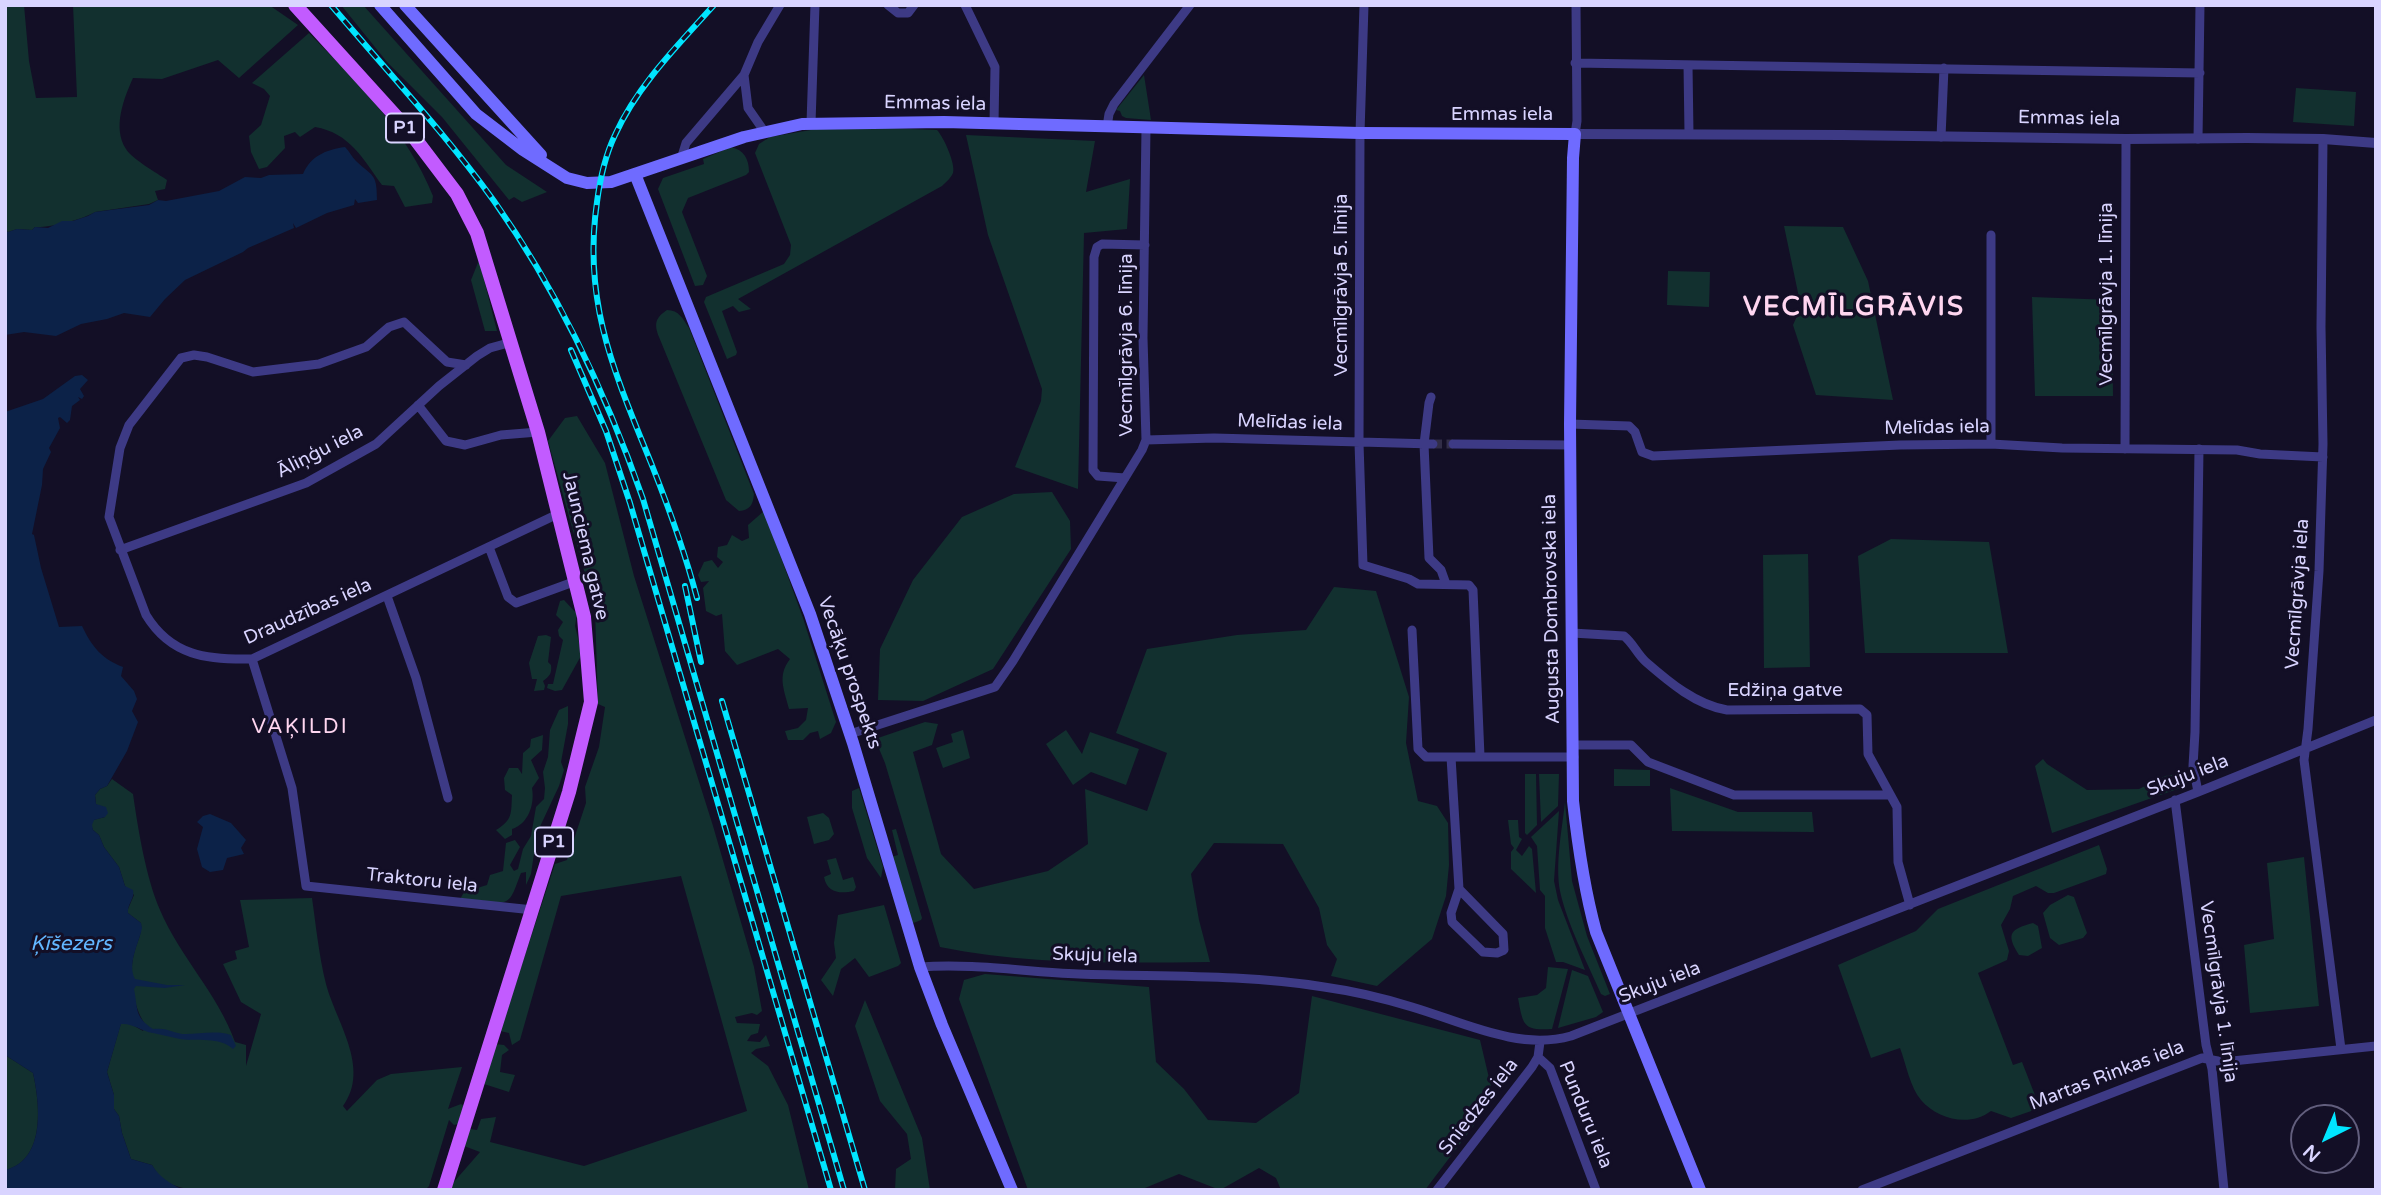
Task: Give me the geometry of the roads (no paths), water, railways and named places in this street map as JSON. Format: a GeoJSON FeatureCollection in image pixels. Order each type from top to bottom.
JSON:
{"type":"FeatureCollection","features":[{"type":"Feature","properties":{"kind":"main road","name":"P1"},"geometry":{"type":"LineString","coordinates":[[287,5],[310,22]]}},
{"type":"Feature","properties":{"kind":"main road","name":"Jaunciema gatve"},"geometry":{"type":"LineString","coordinates":[[295,5],[410,132],[457,194],[482,246],[538,432],[584,617],[591,702],[569,792],[444,1190]]}},
{"type":"Feature","properties":{"kind":"main road","name":"Emmas iela"},"geometry":{"type":"LineString","coordinates":[[380,5],[476,114],[523,150],[567,178],[587,183],[611,182],[682,156],[764,131],[811,123],[906,121],[1360,133],[1576,134]]}},
{"type":"Feature","properties":{"kind":"main road"},"geometry":{"type":"LineString","coordinates":[[405,5],[551,166]]}},
{"type":"Feature","properties":{"kind":"main road","name":"Augusta Dombrovska iela"},"geometry":{"type":"LineString","coordinates":[[1576,134],[1573,158],[1570,424],[1576,826],[1588,902],[1600,941],[1700,1190]]}},
{"type":"Feature","properties":{"kind":"main road","name":"Vecāķu prospekts"},"geometry":{"type":"LineString","coordinates":[[635,174],[810,614],[850,734],[920,967],[1012,1190]]}},
{"type":"Feature","properties":{"kind":"street"},"geometry":{"type":"LineString","coordinates":[[682,156],[686,143],[744,75],[758,42],[780,5]]}},
{"type":"Feature","properties":{"kind":"street"},"geometry":{"type":"LineString","coordinates":[[811,123],[815,5]]}},
{"type":"Feature","properties":{"kind":"street"},"geometry":{"type":"LineString","coordinates":[[888,5],[898,13],[908,13],[914,5]]}},
{"type":"Feature","properties":{"kind":"street"},"geometry":{"type":"LineString","coordinates":[[965,5],[995,67],[994,124]]}},
{"type":"Feature","properties":{"kind":"street"},"geometry":{"type":"LineString","coordinates":[[1107,127],[1114,104],[1191,5]]}},
{"type":"Feature","properties":{"kind":"street","name":"Vecmīlgrāvja 5. līnija"},"geometry":{"type":"LineString","coordinates":[[1364,5],[1360,133],[1359,443],[1363,565],[1418,584],[1446,584]]}},
{"type":"Feature","properties":{"kind":"street","name":"Augusta Dombrovska iela"},"geometry":{"type":"LineString","coordinates":[[1576,5],[1576,134]]}},
{"type":"Feature","properties":{"kind":"street"},"geometry":{"type":"LineString","coordinates":[[2198,139],[2200,5]]}},
{"type":"Feature","properties":{"kind":"street"},"geometry":{"type":"LineString","coordinates":[[1575,63],[2200,73]]}},
{"type":"Feature","properties":{"kind":"street"},"geometry":{"type":"LineString","coordinates":[[1688,65],[1689,134]]}},
{"type":"Feature","properties":{"kind":"street"},"geometry":{"type":"LineString","coordinates":[[1941,137],[1944,68]]}},
{"type":"Feature","properties":{"kind":"street"},"geometry":{"type":"LineString","coordinates":[[744,75],[748,108],[764,131]]}},
{"type":"Feature","properties":{"kind":"street","name":"Vecmīlgrāvja 6. līnija"},"geometry":{"type":"LineString","coordinates":[[850,734],[995,687],[1146,440],[1143,338],[1146,128]]}},
{"type":"Feature","properties":{"kind":"street","name":"Emmas iela"},"geometry":{"type":"LineString","coordinates":[[1576,134],[2323,139],[2376,143]]}},
{"type":"Feature","properties":{"kind":"street","name":"Vecmīlgrāvja 1. līnija"},"geometry":{"type":"LineString","coordinates":[[2125,449],[2126,139]]}},
{"type":"Feature","properties":{"kind":"street","name":"Vecmīlgrāvja iela"},"geometry":{"type":"LineString","coordinates":[[2323,139],[2323,457],[2319,571],[2304,760],[2341,1049]]}},
{"type":"Feature","properties":{"kind":"street"},"geometry":{"type":"LineString","coordinates":[[1991,235],[1991,444]]}},
{"type":"Feature","properties":{"kind":"street"},"geometry":{"type":"LineString","coordinates":[[1125,478],[1098,476],[1093,470],[1094,257],[1097,247],[1102,244],[1145,245]]}},
{"type":"Feature","properties":{"kind":"street","name":"Draudzības iela"},"geometry":{"type":"LineString","coordinates":[[466,365],[447,362],[404,322],[389,327],[366,347],[319,364],[253,372],[207,357],[194,355],[180,358],[129,425],[120,448],[108,517],[146,615],[155,630],[177,648],[202,655],[252,659],[560,513]]}},
{"type":"Feature","properties":{"kind":"street","name":"Āliņģu iela"},"geometry":{"type":"LineString","coordinates":[[120,550],[306,483],[376,444],[418,405],[490,348],[512,342]]}},
{"type":"Feature","properties":{"kind":"street"},"geometry":{"type":"LineString","coordinates":[[1431,397],[1428,444],[1429,558],[1441,570],[1446,584],[1469,585],[1473,590],[1480,756]]}},
{"type":"Feature","properties":{"kind":"street"},"geometry":{"type":"LineString","coordinates":[[418,405],[446,441],[465,444],[501,435],[538,432]]}},
{"type":"Feature","properties":{"kind":"street","name":"Melīdas iela"},"geometry":{"type":"LineString","coordinates":[[1570,424],[1629,426],[1635,432],[1642,452],[1653,456],[1900,445],[1991,444],[2237,450],[2260,454],[2323,457]]}},
{"type":"Feature","properties":{"kind":"street","name":"Melīdas iela"},"geometry":{"type":"LineString","coordinates":[[1146,440],[1214,438],[1428,444]]}},
{"type":"Feature","properties":{"kind":"street"},"geometry":{"type":"LineString","coordinates":[[1453,444],[1570,445]]}},
{"type":"Feature","properties":{"kind":"street"},"geometry":{"type":"LineString","coordinates":[[2198,792],[2193,766],[2199,449]]}},
{"type":"Feature","properties":{"kind":"street"},"geometry":{"type":"LineString","coordinates":[[489,547],[508,597],[516,603],[576,581]]}},
{"type":"Feature","properties":{"kind":"street","name":"Draudzības iela"},"geometry":{"type":"LineString","coordinates":[[387,596],[416,678],[448,798]]}},
{"type":"Feature","properties":{"kind":"street"},"geometry":{"type":"LineString","coordinates":[[1412,630],[1418,749],[1426,757],[1573,751],[1631,745],[1648,762],[1734,796],[1890,795]]}},
{"type":"Feature","properties":{"kind":"street","name":"Edžiņa gatve"},"geometry":{"type":"LineString","coordinates":[[1572,633],[1624,636],[1645,661],[1697,701],[1710,707],[1727,710],[1860,709],[1867,715],[1868,754],[1897,807],[1898,862],[1910,905]]}},
{"type":"Feature","properties":{"kind":"street","name":"Traktoru iela"},"geometry":{"type":"LineString","coordinates":[[252,659],[292,788],[306,886],[533,910]]}},
{"type":"Feature","properties":{"kind":"street","name":"Skuju iela"},"geometry":{"type":"LineString","coordinates":[[920,967],[967,966],[1079,974],[1219,976],[1285,982],[1378,997],[1484,1030],[1540,1042],[1554,1041],[1572,1037],[2376,720]]}},
{"type":"Feature","properties":{"kind":"street"},"geometry":{"type":"LineString","coordinates":[[1451,757],[1459,889],[1451,913],[1452,922],[1483,952],[1497,953],[1504,950],[1503,934],[1459,889]]}},
{"type":"Feature","properties":{"kind":"street","name":"Vecmīlgrāvja 1. līnija"},"geometry":{"type":"LineString","coordinates":[[2175,800],[2224,1190]]}},
{"type":"Feature","properties":{"kind":"street","name":"Sniedzes iela"},"geometry":{"type":"LineString","coordinates":[[1437,1190],[1538,1056],[1540,1042]]}},
{"type":"Feature","properties":{"kind":"street","name":"Martas Rinkas iela"},"geometry":{"type":"LineString","coordinates":[[1863,1190],[2195,1061],[2209,1059],[2223,1062],[2376,1045]]}},
{"type":"Feature","properties":{"kind":"street","name":"Punduru iela"},"geometry":{"type":"LineString","coordinates":[[1538,1056],[1550,1068],[1596,1190]]}},
{"type":"Feature","properties":{"kind":"water"},"geometry":{"type":"Polygon","coordinates":[[[345,147],[373,176],[377,200],[358,203],[355,199],[354,205],[327,213],[296,228],[293,223],[294,228],[185,280],[150,317],[124,313],[81,324],[56,336],[24,332],[5,335],[5,230],[8,232],[17,229],[32,230],[35,227],[48,228],[62,221],[73,221],[95,212],[149,205],[158,200],[166,201],[219,191],[245,177],[303,174],[310,163],[320,155],[345,147]]]}},
{"type":"Feature","properties":{"kind":"water","name":"Ķīšezers"},"geometry":{"type":"Polygon","coordinates":[[[82,375],[88,380],[80,389],[84,396],[82,399],[78,397],[80,400],[72,406],[67,423],[58,418],[60,428],[49,448],[51,452],[43,469],[32,534],[59,627],[82,626],[98,651],[123,667],[121,676],[134,691],[137,699],[132,711],[138,722],[127,751],[107,786],[95,795],[96,804],[106,807],[108,813],[105,817],[94,820],[93,830],[119,867],[125,886],[133,890],[128,913],[141,923],[142,928],[132,967],[135,979],[167,985],[185,985],[165,988],[136,986],[134,989],[140,1016],[153,1029],[182,1034],[214,1032],[231,1035],[236,1046],[233,1049],[221,1042],[180,1039],[121,1024],[107,1072],[114,1095],[114,1109],[119,1116],[131,1159],[152,1165],[162,1177],[183,1190],[5,1190],[5,1170],[28,1155],[34,1143],[38,1115],[33,1073],[5,1055],[5,412],[43,399],[75,376],[82,375]]]}},
{"type":"Feature","properties":{"kind":"water"},"geometry":{"type":"Polygon","coordinates":[[[210,814],[231,823],[246,840],[241,848],[244,854],[227,858],[223,870],[210,872],[202,867],[197,849],[203,827],[197,822],[210,814]]]}},
{"type":"Feature","properties":{"kind":"tunnel"},"geometry":{"type":"LineString","coordinates":[[1433,444],[1453,444]]}},
{"type":"Feature","properties":{"kind":"railway"},"geometry":{"type":"LineString","coordinates":[[331,5],[435,126],[494,201],[540,271],[597,382],[643,499],[844,1190]]}},
{"type":"Feature","properties":{"kind":"railway"},"geometry":{"type":"LineString","coordinates":[[697,598],[671,516],[615,370],[606,339],[594,274],[594,239],[603,168],[611,143],[624,117],[646,83],[714,5]]}},
{"type":"Feature","properties":{"kind":"railway"},"geometry":{"type":"LineString","coordinates":[[571,350],[606,431],[630,503],[831,1190]]}},
{"type":"Feature","properties":{"kind":"railway"},"geometry":{"type":"LineString","coordinates":[[685,586],[701,662]]}},
{"type":"Feature","properties":{"kind":"railway"},"geometry":{"type":"LineString","coordinates":[[722,701],[865,1190]]}},
{"type":"Feature","properties":{"kind":"district","name":"VECMĪLGRĀVIS"},"geometry":{"type":"Point","coordinates":[1854,308]}},
{"type":"Feature","properties":{"kind":"district","name":"VAĶILDI"},"geometry":{"type":"Point","coordinates":[300,727]}}]}
